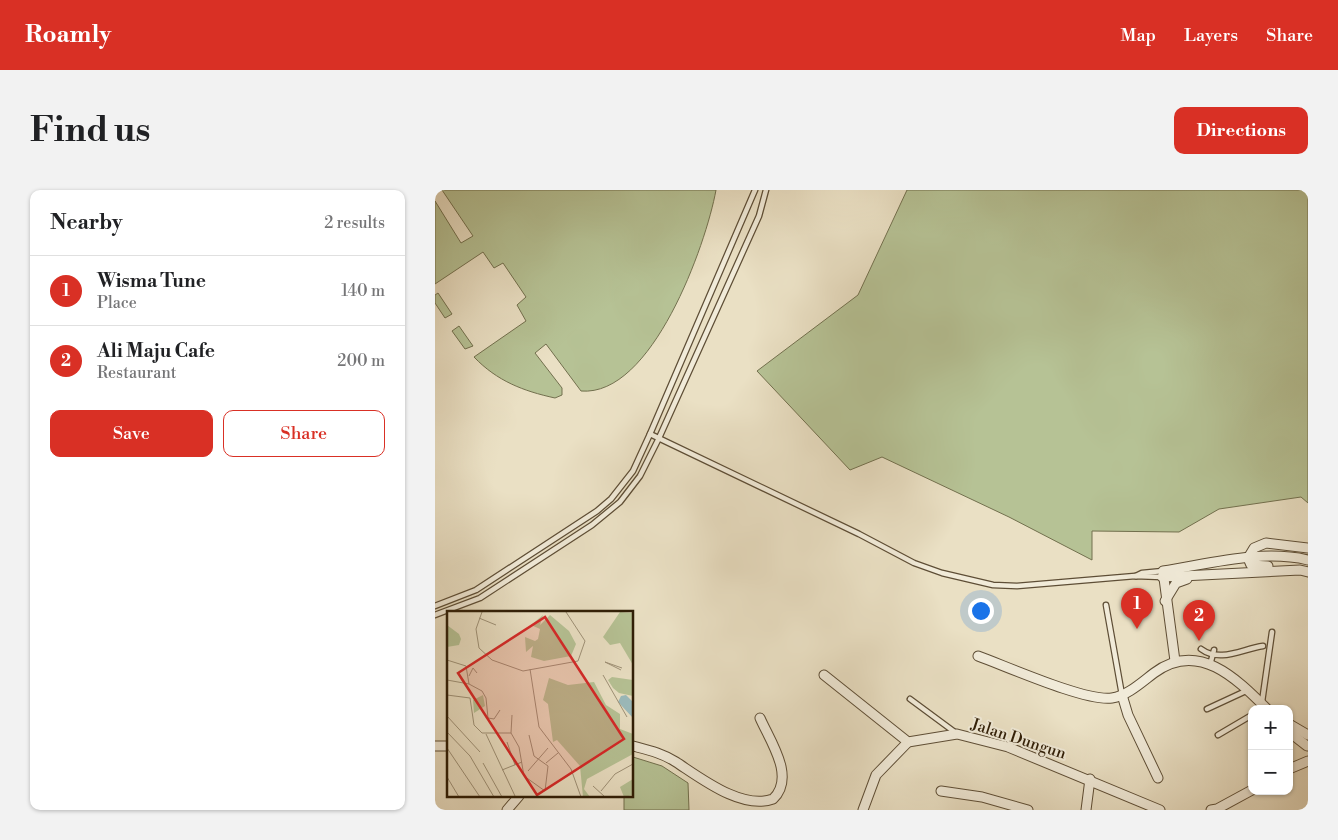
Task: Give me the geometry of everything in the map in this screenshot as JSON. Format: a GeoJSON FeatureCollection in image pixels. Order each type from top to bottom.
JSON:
{"type":"FeatureCollection","features":[{"type":"Feature","properties":{"kind":"street"},"geometry":{"type":"LineString","coordinates":[[1248,558],[1254,548],[1265,543],[1308,548]]}},
{"type":"Feature","properties":{"kind":"street"},"geometry":{"type":"LineString","coordinates":[[1163,574],[1248,558],[1287,557],[1308,560]]}},
{"type":"Feature","properties":{"kind":"street"},"geometry":{"type":"LineString","coordinates":[[1248,558],[1251,565],[1304,571]]}},
{"type":"Feature","properties":{"kind":"street"},"geometry":{"type":"LineString","coordinates":[[1163,574],[1304,571]]}},
{"type":"Feature","properties":{"kind":"street"},"geometry":{"type":"LineString","coordinates":[[1163,574],[1165,600],[1175,661]]}},
{"type":"Feature","properties":{"kind":"street"},"geometry":{"type":"LineString","coordinates":[[1165,600],[1176,583],[1181,580],[1216,574]]}},
{"type":"Feature","properties":{"kind":"street"},"geometry":{"type":"LineString","coordinates":[[978,656],[1088,696],[1112,698],[1122,695],[1159,669],[1175,661],[1190,659],[1211,660],[1248,690],[1262,705]]}},
{"type":"Feature","properties":{"kind":"street"},"geometry":{"type":"LineString","coordinates":[[824,675],[908,742],[875,776],[863,810]]}},
{"type":"Feature","properties":{"kind":"street"},"geometry":{"type":"LineString","coordinates":[[1122,695],[1128,715],[1157,778]]}},
{"type":"Feature","properties":{"kind":"street"},"geometry":{"type":"LineString","coordinates":[[634,746],[654,751],[676,762],[731,804],[749,810],[760,808],[780,792],[783,780],[780,761],[760,718]]}},
{"type":"Feature","properties":{"kind":"street"},"geometry":{"type":"LineString","coordinates":[[1293,726],[1307,733]]}},
{"type":"Feature","properties":{"kind":"street","name":"Jalan Dungun"},"geometry":{"type":"LineString","coordinates":[[908,742],[957,734],[1008,747],[1090,779],[1160,810]]}},
{"type":"Feature","properties":{"kind":"street"},"geometry":{"type":"LineString","coordinates":[[1293,736],[1307,752],[1293,767]]}},
{"type":"Feature","properties":{"kind":"street"},"geometry":{"type":"LineString","coordinates":[[1085,810],[1090,779]]}},
{"type":"Feature","properties":{"kind":"street"},"geometry":{"type":"LineString","coordinates":[[941,791],[983,797],[1028,810]]}},
{"type":"Feature","properties":{"kind":"street"},"geometry":{"type":"LineString","coordinates":[[1215,810],[1248,792]]}},
{"type":"Feature","properties":{"kind":"street"},"geometry":{"type":"LineString","coordinates":[[507,810],[517,798]]}},
{"type":"Feature","properties":{"kind":"lane"},"geometry":{"type":"LineString","coordinates":[[435,606],[476,590],[597,511],[611,499],[627,478],[650,434],[755,190]]}},
{"type":"Feature","properties":{"kind":"lane"},"geometry":{"type":"LineString","coordinates":[[435,615],[480,598],[612,510],[640,476],[759,216],[765,190]]}},
{"type":"Feature","properties":{"kind":"lane"},"geometry":{"type":"LineString","coordinates":[[650,434],[859,534],[914,563],[942,573],[993,585],[1017,586],[1129,577],[1142,573],[1163,574]]}},
{"type":"Feature","properties":{"kind":"lane"},"geometry":{"type":"LineString","coordinates":[[1107,605],[1122,695]]}},
{"type":"Feature","properties":{"kind":"lane"},"geometry":{"type":"LineString","coordinates":[[1264,705],[1273,632]]}},
{"type":"Feature","properties":{"kind":"lane"},"geometry":{"type":"LineString","coordinates":[[1211,660],[1263,646]]}},
{"type":"Feature","properties":{"kind":"lane"},"geometry":{"type":"LineString","coordinates":[[1201,649],[1211,660]]}},
{"type":"Feature","properties":{"kind":"lane"},"geometry":{"type":"LineString","coordinates":[[1211,660],[1215,650]]}},
{"type":"Feature","properties":{"kind":"lane"},"geometry":{"type":"LineString","coordinates":[[1207,709],[1248,690]]}},
{"type":"Feature","properties":{"kind":"lane"},"geometry":{"type":"LineString","coordinates":[[910,699],[957,734]]}},
{"type":"Feature","properties":{"kind":"lane"},"geometry":{"type":"LineString","coordinates":[[1218,735],[1248,718]]}},
{"type":"Feature","properties":{"kind":"green space"},"geometry":{"type":"Polygon","coordinates":[[[442,190],[716,190],[701,245],[688,279],[652,345],[631,370],[607,386],[581,391],[546,344],[535,353],[562,388],[562,395],[555,398],[532,392],[501,379],[474,357],[526,321],[517,305],[526,297],[503,263],[494,268],[483,252],[435,284],[435,201],[461,243],[473,236],[442,190]]]}},
{"type":"Feature","properties":{"kind":"green space"},"geometry":{"type":"Polygon","coordinates":[[[907,190],[1308,190],[1308,503],[1301,497],[1219,509],[1179,532],[1092,531],[1092,560],[1009,517],[882,457],[850,470],[757,371],[858,295],[907,190]]]}},
{"type":"Feature","properties":{"kind":"green space"},"geometry":{"type":"Polygon","coordinates":[[[438,293],[452,314],[445,318],[435,303],[435,295],[438,293]]]}},
{"type":"Feature","properties":{"kind":"green space"},"geometry":{"type":"Polygon","coordinates":[[[459,326],[473,346],[465,349],[452,331],[459,326]]]}},
{"type":"Feature","properties":{"kind":"green space"},"geometry":{"type":"Polygon","coordinates":[[[634,757],[662,766],[688,783],[689,810],[624,810],[624,798],[634,798],[634,757]]]}},
{"type":"Feature","properties":{"kind":"place","name":"Wisma Tune"},"geometry":{"type":"Point","coordinates":[1137,629]}},
{"type":"Feature","properties":{"kind":"place","name":"Ali Maju Cafe"},"geometry":{"type":"Point","coordinates":[1199,641]}}]}
